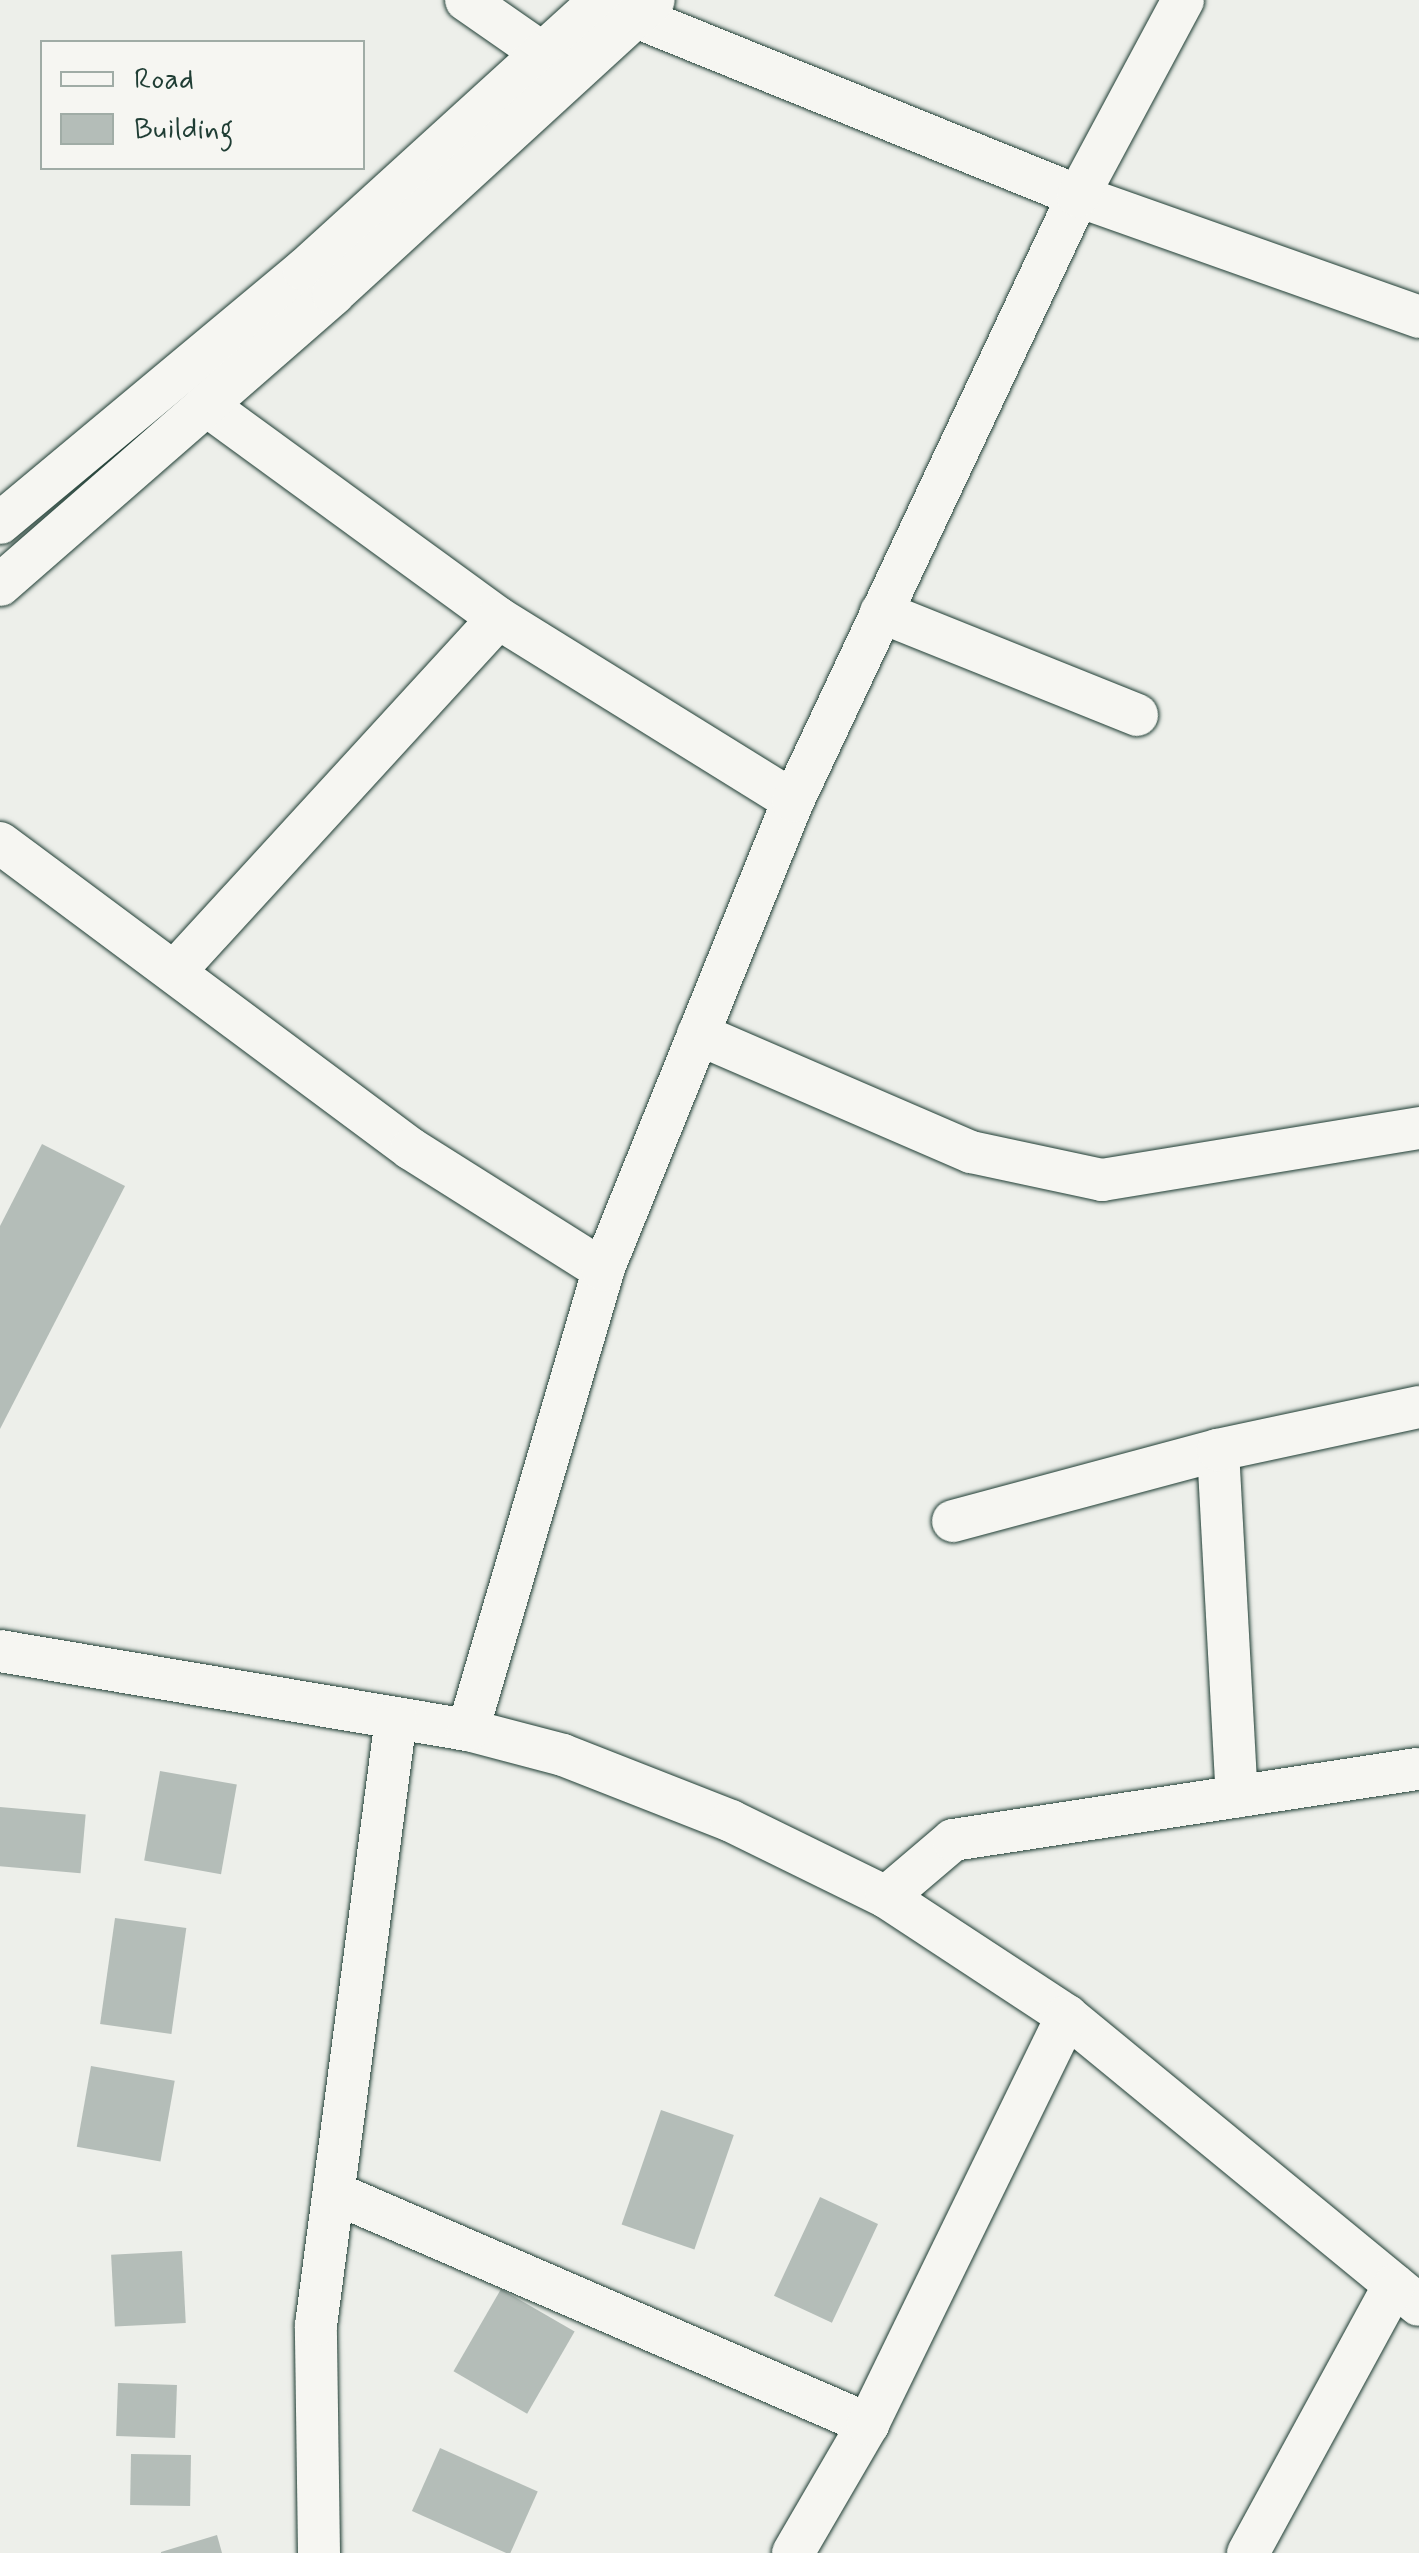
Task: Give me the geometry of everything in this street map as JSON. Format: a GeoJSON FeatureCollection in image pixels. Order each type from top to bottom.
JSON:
{"type":"FeatureCollection","features":[{"type":"Feature","properties":{"kind":"street"},"geometry":{"type":"LineString","coordinates":[[466,0],[561,64]]}},
{"type":"Feature","properties":{"kind":"street"},"geometry":{"type":"LineString","coordinates":[[468,1730],[604,1270],[793,802],[1078,196],[1183,0]]}},
{"type":"Feature","properties":{"kind":"street"},"geometry":{"type":"LineString","coordinates":[[0,523],[318,282],[623,5],[1078,196],[1419,317]]}},
{"type":"Feature","properties":{"kind":"street"},"geometry":{"type":"LineString","coordinates":[[0,584],[206,405],[318,282]]}},
{"type":"Feature","properties":{"kind":"street"},"geometry":{"type":"LineString","coordinates":[[206,405],[498,618],[793,802]]}},
{"type":"Feature","properties":{"kind":"street"},"geometry":{"type":"LineString","coordinates":[[881,612],[1137,715]]}},
{"type":"Feature","properties":{"kind":"street"},"geometry":{"type":"LineString","coordinates":[[176,970],[498,618]]}},
{"type":"Feature","properties":{"kind":"street"},"geometry":{"type":"LineString","coordinates":[[0,844],[176,970],[411,1149],[604,1270]]}},
{"type":"Feature","properties":{"kind":"street"},"geometry":{"type":"LineString","coordinates":[[698,1034],[971,1152],[1102,1180],[1419,1128]]}},
{"type":"Feature","properties":{"kind":"street"},"geometry":{"type":"LineString","coordinates":[[953,1521],[1218,1450],[1419,1407]]}},
{"type":"Feature","properties":{"kind":"street"},"geometry":{"type":"LineString","coordinates":[[1218,1450],[1237,1796]]}},
{"type":"Feature","properties":{"kind":"street"},"geometry":{"type":"LineString","coordinates":[[0,1651],[468,1730],[563,1755],[731,1822],[886,1897],[1066,2016],[1407,2295],[1248,2553]]}},
{"type":"Feature","properties":{"kind":"street"},"geometry":{"type":"LineString","coordinates":[[318,2553],[316,2325],[396,1718]]}},
{"type":"Feature","properties":{"kind":"street"},"geometry":{"type":"LineString","coordinates":[[886,1897],[954,1840],[1419,1769]]}},
{"type":"Feature","properties":{"kind":"street"},"geometry":{"type":"LineString","coordinates":[[794,2553],[868,2424],[1066,2016]]}},
{"type":"Feature","properties":{"kind":"street"},"geometry":{"type":"LineString","coordinates":[[336,2194],[868,2424]]}},
{"type":"Feature","properties":{"kind":"building"},"geometry":{"type":"Polygon","coordinates":[[[42,1144],[125,1186],[0,1429],[0,1226],[42,1144]]]}},
{"type":"Feature","properties":{"kind":"building"},"geometry":{"type":"Polygon","coordinates":[[[160,1771],[237,1785],[221,1874],[144,1861],[160,1771]]]}},
{"type":"Feature","properties":{"kind":"building"},"geometry":{"type":"Polygon","coordinates":[[[0,1807],[86,1814],[81,1873],[0,1866],[0,1807]]]}},
{"type":"Feature","properties":{"kind":"building"},"geometry":{"type":"Polygon","coordinates":[[[115,1918],[186,1928],[171,2034],[100,2024],[115,1918]]]}},
{"type":"Feature","properties":{"kind":"building"},"geometry":{"type":"Polygon","coordinates":[[[91,2066],[175,2081],[160,2162],[77,2147],[91,2066]]]}},
{"type":"Feature","properties":{"kind":"building"},"geometry":{"type":"Polygon","coordinates":[[[661,2110],[734,2135],[694,2249],[622,2224],[661,2110]]]}},
{"type":"Feature","properties":{"kind":"building"},"geometry":{"type":"Polygon","coordinates":[[[820,2197],[878,2224],[832,2323],[774,2296],[820,2197]]]}},
{"type":"Feature","properties":{"kind":"building"},"geometry":{"type":"Polygon","coordinates":[[[182,2251],[186,2323],[115,2327],[111,2255],[182,2251]]]}},
{"type":"Feature","properties":{"kind":"building"},"geometry":{"type":"Polygon","coordinates":[[[501,2289],[575,2332],[527,2414],[454,2371],[501,2289]]]}},
{"type":"Feature","properties":{"kind":"building"},"geometry":{"type":"Polygon","coordinates":[[[118,2383],[177,2385],[175,2438],[116,2436],[118,2383]]]}},
{"type":"Feature","properties":{"kind":"building"},"geometry":{"type":"Polygon","coordinates":[[[440,2448],[538,2492],[510,2553],[412,2511],[440,2448]]]}},
{"type":"Feature","properties":{"kind":"building"},"geometry":{"type":"Polygon","coordinates":[[[131,2454],[191,2455],[190,2506],[130,2505],[131,2454]]]}},
{"type":"Feature","properties":{"kind":"building"},"geometry":{"type":"Polygon","coordinates":[[[217,2535],[222,2553],[161,2553],[161,2552],[217,2535]]]}}]}
